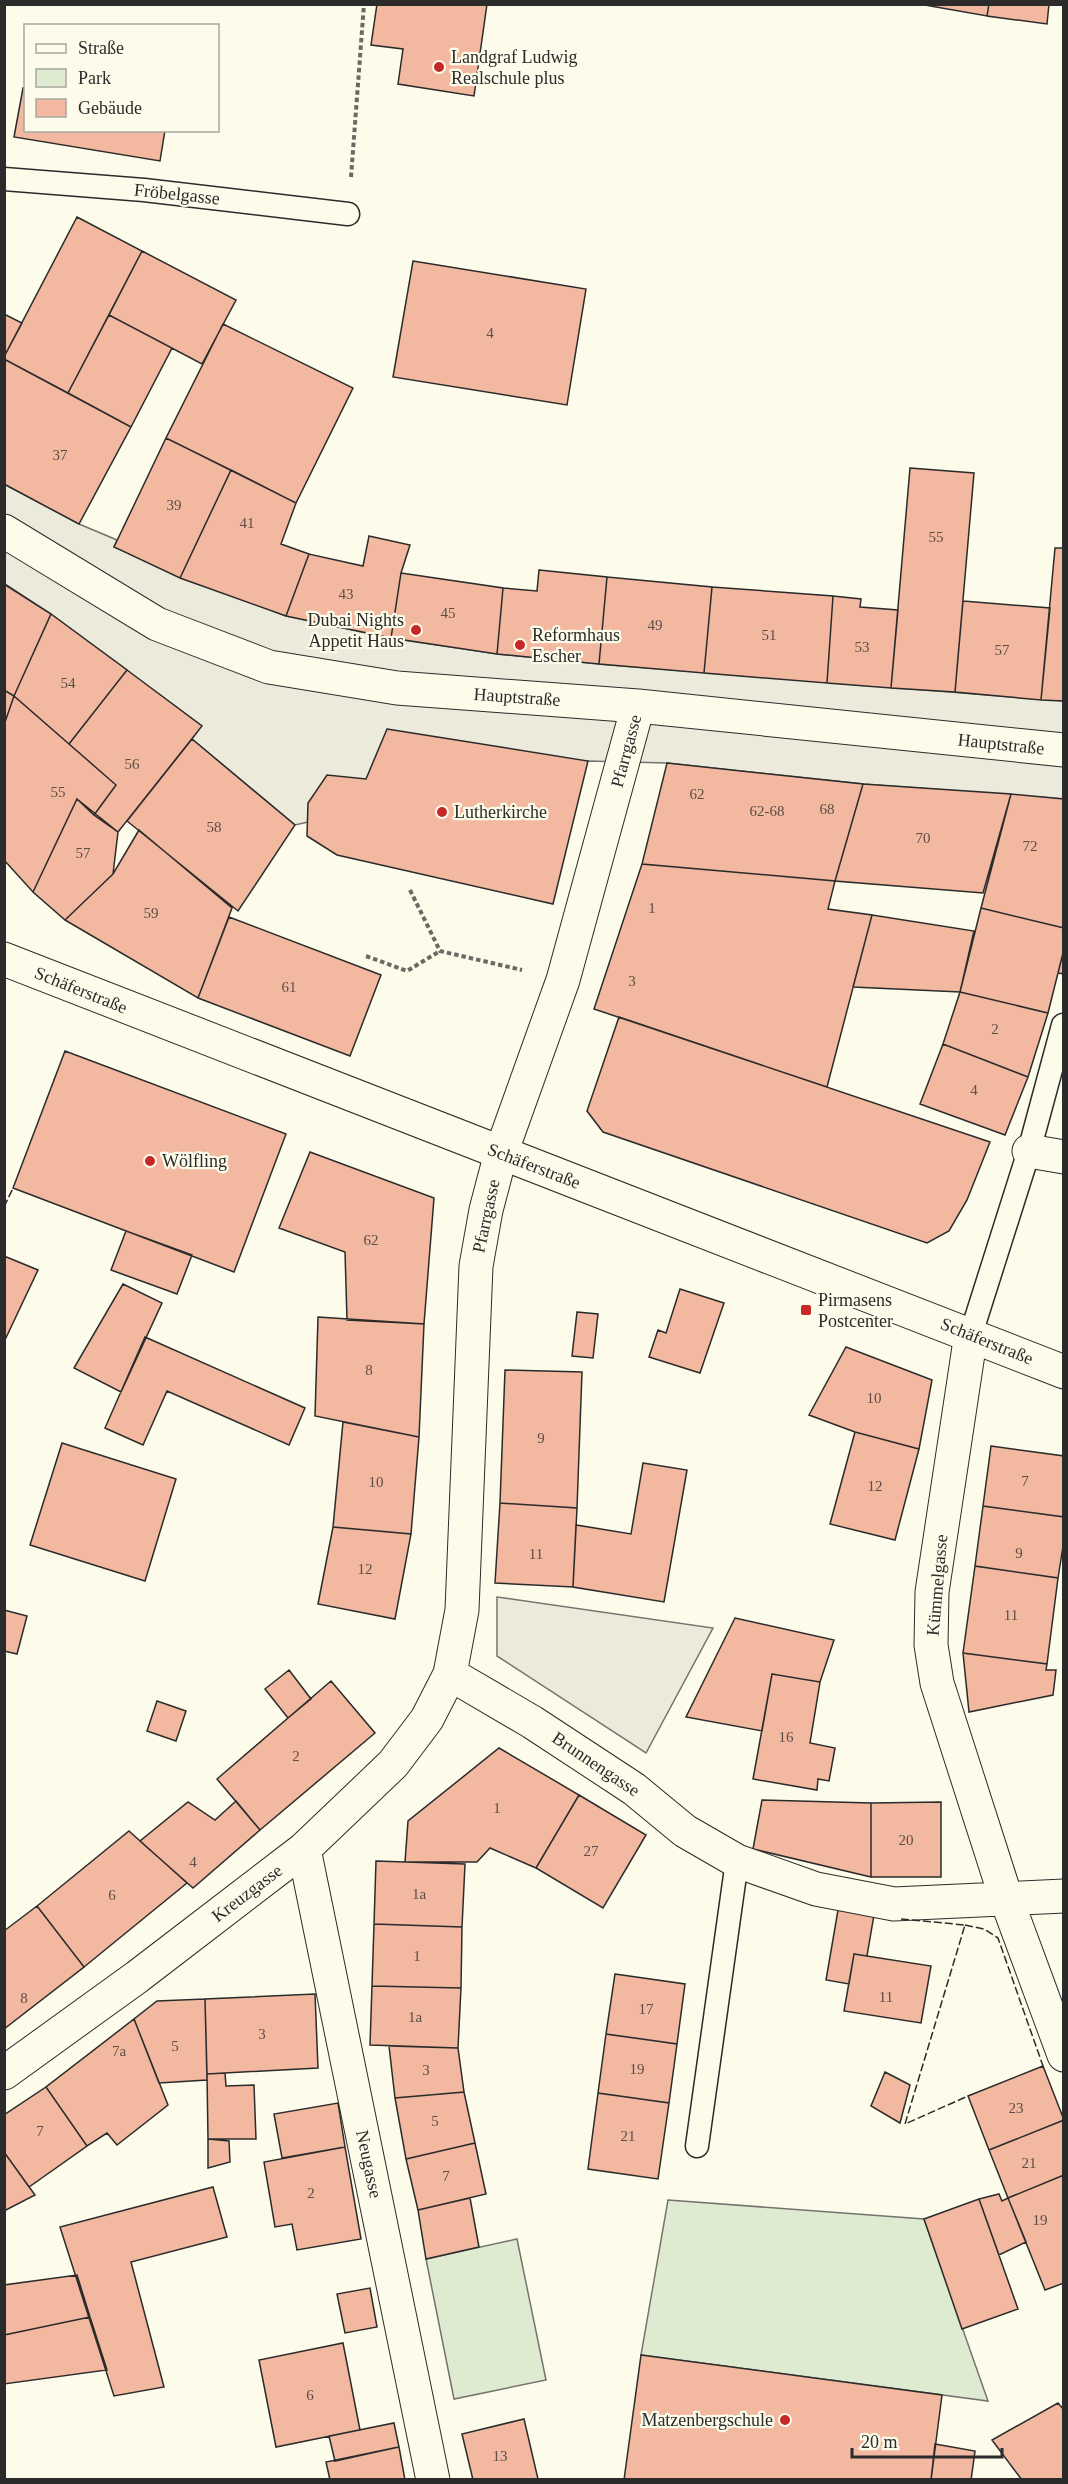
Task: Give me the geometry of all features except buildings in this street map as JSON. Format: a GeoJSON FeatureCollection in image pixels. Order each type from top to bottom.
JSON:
{"type":"FeatureCollection","features":[{"type":"Feature","properties":{"kind":"street","name":"Hauptstraße"},"geometry":{"type":"LineString","coordinates":[[4,531],[157,624],[269,667],[397,688],[638,706],[1064,750]]}},
{"type":"Feature","properties":{"kind":"street","name":"Pfarrgasse"},"geometry":{"type":"LineString","coordinates":[[450,1674],[462,1610],[476,1266],[486,1210],[501,1153],[563,980],[638,706]]}},
{"type":"Feature","properties":{"kind":"street","name":"Schäferstraße"},"geometry":{"type":"LineString","coordinates":[[4,960],[1064,1372]]}},
{"type":"Feature","properties":{"kind":"street"},"geometry":{"type":"LineString","coordinates":[[1029,1151],[1064,1157]]}},
{"type":"Feature","properties":{"kind":"street","name":"Kümmelgasse"},"geometry":{"type":"LineString","coordinates":[[971,1334],[933,1592],[931,1645],[937,1683],[1006,1898],[1064,2055]]}},
{"type":"Feature","properties":{"kind":"street","name":"Kreuzgasse"},"geometry":{"type":"LineString","coordinates":[[4,2073],[137,1977],[304,1849],[393,1764],[427,1719],[450,1674]]}},
{"type":"Feature","properties":{"kind":"street","name":"Brunnengasse"},"geometry":{"type":"LineString","coordinates":[[450,1674],[542,1728],[634,1789],[685,1831],[737,1861],[816,1889],[894,1904],[1064,1896]]}},
{"type":"Feature","properties":{"kind":"street","name":"Neugasse"},"geometry":{"type":"LineString","coordinates":[[304,1849],[433,2480]]}},
{"type":"Feature","properties":{"kind":"lane","name":"Fröbelgasse"},"geometry":{"type":"LineString","coordinates":[[4,179],[144,190],[348,214]]}},
{"type":"Feature","properties":{"kind":"lane"},"geometry":{"type":"LineString","coordinates":[[971,1334],[1029,1151],[1063,1025]]}},
{"type":"Feature","properties":{"kind":"lane"},"geometry":{"type":"LineString","coordinates":[[697,2146],[737,1861]]}},
{"type":"Feature","properties":{"kind":"path"},"geometry":{"type":"LineString","coordinates":[[348,214],[364,4]]}},
{"type":"Feature","properties":{"kind":"path"},"geometry":{"type":"LineString","coordinates":[[410,890],[440,951]]}},
{"type":"Feature","properties":{"kind":"path"},"geometry":{"type":"LineString","coordinates":[[366,956],[407,970],[440,951],[563,980]]}},
{"type":"Feature","properties":{"kind":"green space"},"geometry":{"type":"Polygon","coordinates":[[[668,2200],[924,2219],[988,2401],[641,2355],[668,2200]]]}},
{"type":"Feature","properties":{"kind":"green space"},"geometry":{"type":"Polygon","coordinates":[[[517,2239],[546,2380],[454,2399],[426,2259],[517,2239]]]}},
{"type":"Feature","properties":{"kind":"shaded area"},"geometry":{"type":"Polygon","coordinates":[[[4,484],[79,524],[117,540],[114,547],[286,616],[391,638],[497,654],[599,664],[1063,701],[1063,799],[863,784],[667,763],[588,761],[366,779],[308,822],[295,825],[192,739],[201,726],[51,614],[5,584],[4,484]]]}},
{"type":"Feature","properties":{"kind":"shaded area"},"geometry":{"type":"Polygon","coordinates":[[[497,1597],[713,1628],[646,1753],[497,1656],[497,1597]]]}},
{"type":"Feature","properties":{"kind":"fence"},"geometry":{"type":"LineString","coordinates":[[4,1207],[13,1188]]}},
{"type":"Feature","properties":{"kind":"fence"},"geometry":{"type":"LineString","coordinates":[[901,1919],[965,1925],[905,2124],[968,2096]]}},
{"type":"Feature","properties":{"kind":"fence"},"geometry":{"type":"LineString","coordinates":[[965,1925],[984,1929],[998,1938],[1043,2066]]}},
{"type":"Feature","properties":{"kind":"place","name":"Landgraf Ludwig Realschule plus"},"geometry":{"type":"Point","coordinates":[439,67]}},
{"type":"Feature","properties":{"kind":"place","name":"Dubai Nights Appetit Haus"},"geometry":{"type":"Point","coordinates":[416,630]}},
{"type":"Feature","properties":{"kind":"place","name":"Reformhaus Escher"},"geometry":{"type":"Point","coordinates":[520,645]}},
{"type":"Feature","properties":{"kind":"place","name":"Lutherkirche"},"geometry":{"type":"Point","coordinates":[442,812]}},
{"type":"Feature","properties":{"kind":"place","name":"Wölfling"},"geometry":{"type":"Point","coordinates":[150,1161]}},
{"type":"Feature","properties":{"kind":"place","name":"Pirmasens Postcenter"},"geometry":{"type":"Point","coordinates":[806,1310]}},
{"type":"Feature","properties":{"kind":"place","name":"Matzenbergschule"},"geometry":{"type":"Point","coordinates":[785,2420]}}]}
